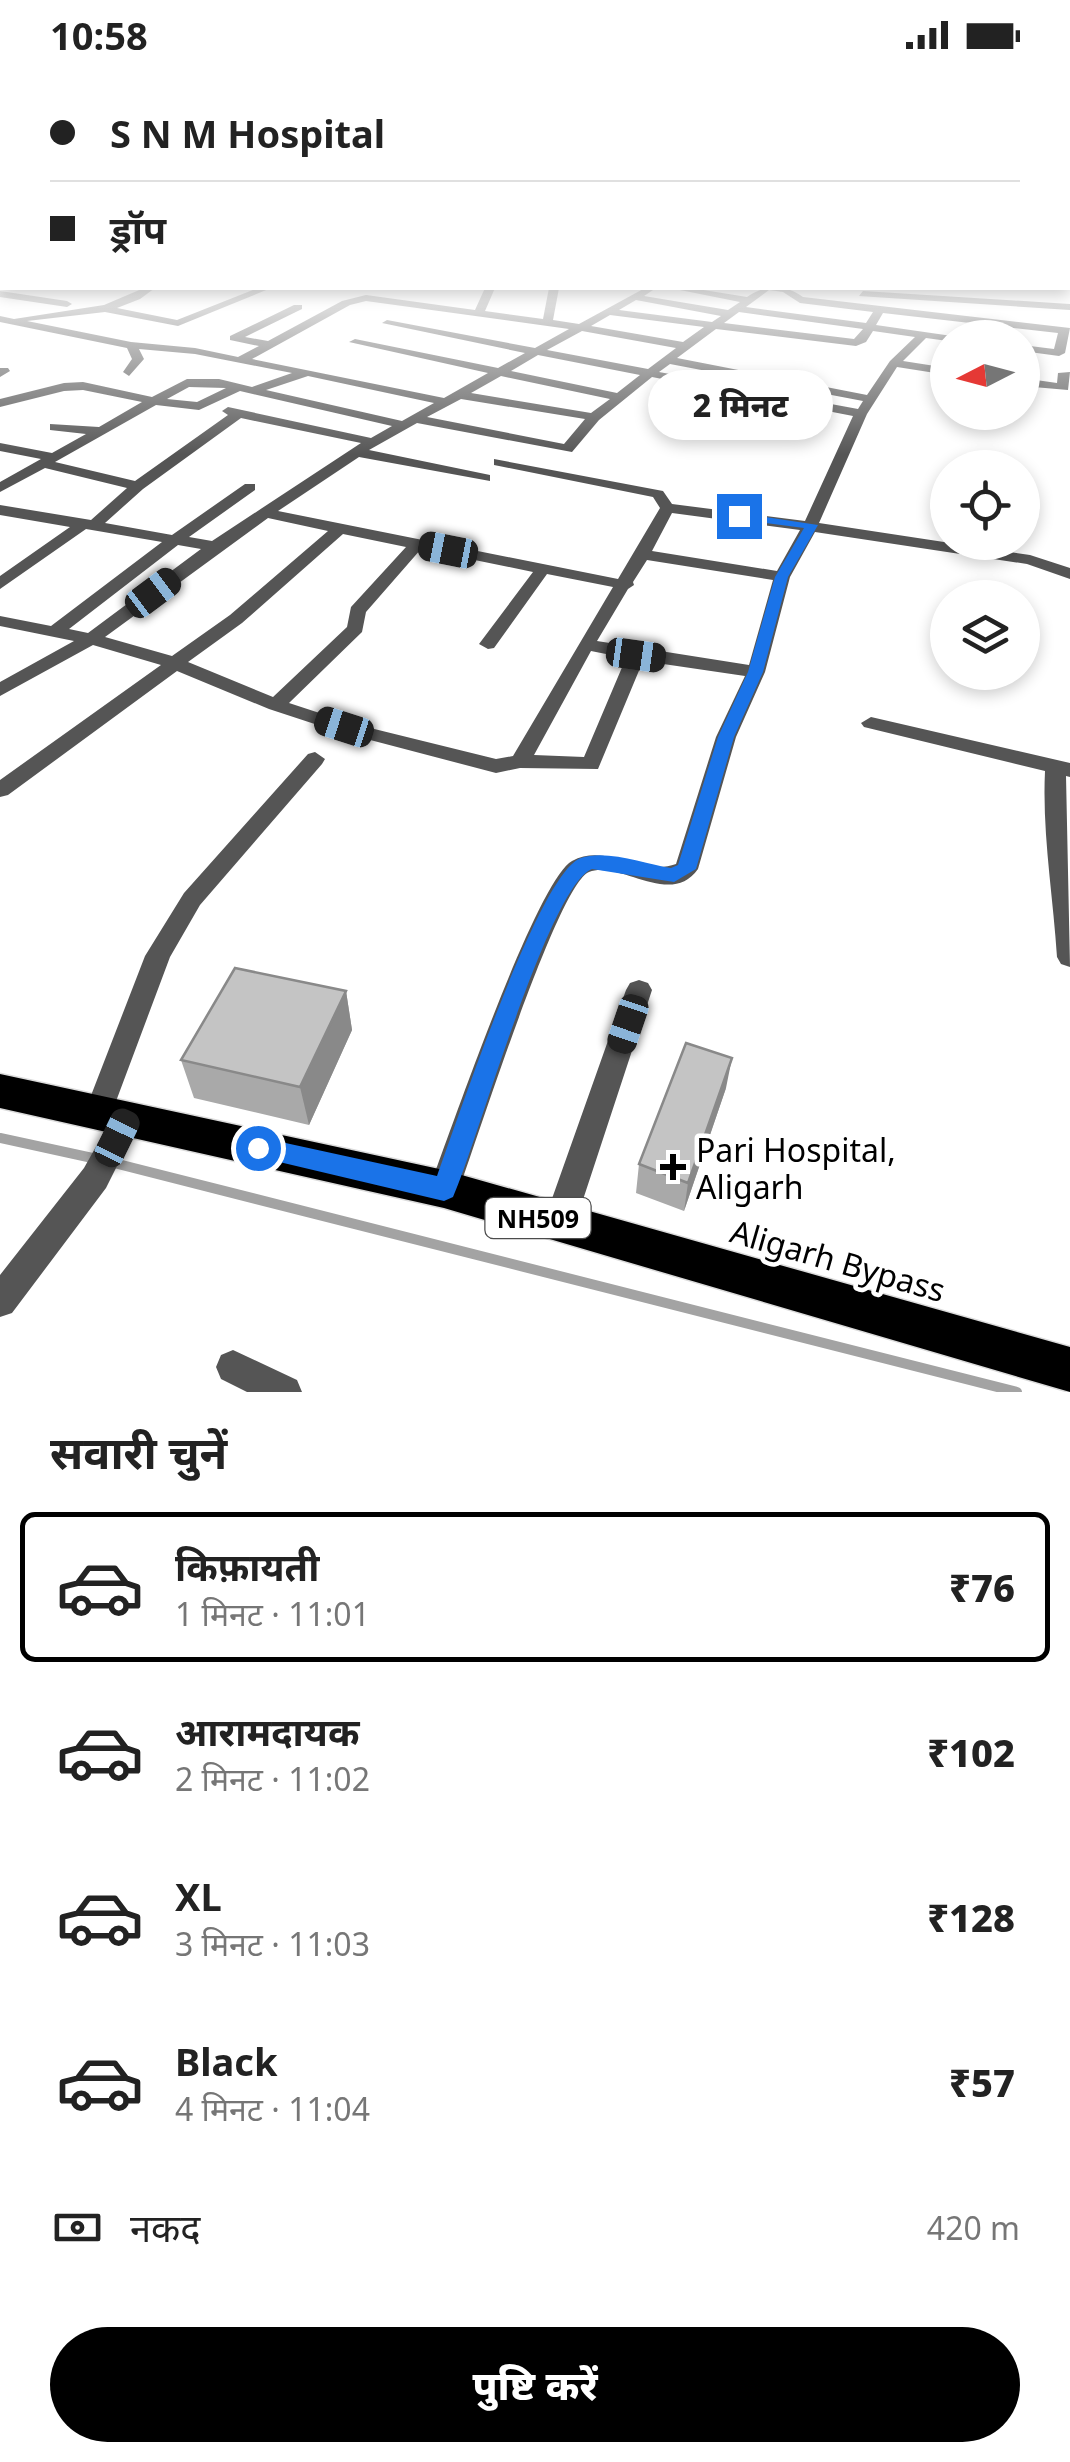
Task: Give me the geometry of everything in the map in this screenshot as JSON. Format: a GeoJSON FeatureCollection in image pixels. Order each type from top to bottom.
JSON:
{"type":"FeatureCollection","features":[{"type":"Feature","properties":{"kind":"highway","name":"Aligarh Bypass"},"geometry":{"type":"LineString","coordinates":[[0,1090],[114,1123],[444,1189],[1070,1371]]}},
{"type":"Feature","properties":{"kind":"street"},"geometry":{"type":"LineString","coordinates":[[57,332],[130,345],[195,351],[450,398],[594,417]]}},
{"type":"Feature","properties":{"kind":"street"},"geometry":{"type":"LineString","coordinates":[[247,332],[234,338],[270,345]]}},
{"type":"Feature","properties":{"kind":"street"},"geometry":{"type":"LineString","coordinates":[[240,361],[294,332]]}},
{"type":"Feature","properties":{"kind":"street"},"geometry":{"type":"LineString","coordinates":[[437,332],[652,373],[866,406]]}},
{"type":"Feature","properties":{"kind":"street"},"geometry":{"type":"LineString","coordinates":[[0,690],[91,639],[215,546],[356,452],[572,332]]}},
{"type":"Feature","properties":{"kind":"street"},"geometry":{"type":"LineString","coordinates":[[606,332],[685,346]]}},
{"type":"Feature","properties":{"kind":"street"},"geometry":{"type":"LineString","coordinates":[[0,488],[187,383],[219,383],[567,450],[594,417],[707,332]]}},
{"type":"Feature","properties":{"kind":"street"},"geometry":{"type":"LineString","coordinates":[[751,332],[856,342],[865,332]]}},
{"type":"Feature","properties":{"kind":"street"},"geometry":{"type":"LineString","coordinates":[[904,332],[930,336]]}},
{"type":"Feature","properties":{"kind":"street"},"geometry":{"type":"LineString","coordinates":[[1040,350],[1059,353],[1067,332]]}},
{"type":"Feature","properties":{"kind":"street"},"geometry":{"type":"LineString","coordinates":[[444,1189],[537,937],[570,875],[582,864],[592,862],[674,875],[686,869],[726,737],[756,672],[782,577],[812,525],[866,406],[894,363],[923,335]]}},
{"type":"Feature","properties":{"kind":"street"},"geometry":{"type":"LineString","coordinates":[[355,342],[620,397]]}},
{"type":"Feature","properties":{"kind":"street"},"geometry":{"type":"LineString","coordinates":[[129,372],[138,359],[130,345]]}},
{"type":"Feature","properties":{"kind":"street"},"geometry":{"type":"LineString","coordinates":[[668,360],[866,406]]}},
{"type":"Feature","properties":{"kind":"street"},"geometry":{"type":"LineString","coordinates":[[894,363],[930,369]]}},
{"type":"Feature","properties":{"kind":"street"},"geometry":{"type":"LineString","coordinates":[[198,406],[308,372]]}},
{"type":"Feature","properties":{"kind":"street"},"geometry":{"type":"LineString","coordinates":[[1040,384],[1064,387],[1062,376],[1070,376]]}},
{"type":"Feature","properties":{"kind":"street"},"geometry":{"type":"LineString","coordinates":[[0,403],[64,386],[83,386],[154,402],[238,412],[373,442]]}},
{"type":"Feature","properties":{"kind":"street"},"geometry":{"type":"LineString","coordinates":[[0,584],[90,524],[238,412]]}},
{"type":"Feature","properties":{"kind":"street"},"geometry":{"type":"LineString","coordinates":[[56,427],[102,431]]}},
{"type":"Feature","properties":{"kind":"street"},"geometry":{"type":"LineString","coordinates":[[0,447],[138,486]]}},
{"type":"Feature","properties":{"kind":"street"},"geometry":{"type":"LineString","coordinates":[[356,452],[485,478]]}},
{"type":"Feature","properties":{"kind":"street"},"geometry":{"type":"LineString","coordinates":[[498,462],[642,489],[658,494],[666,508]]}},
{"type":"Feature","properties":{"kind":"street"},"geometry":{"type":"LineString","coordinates":[[55,631],[250,487]]}},
{"type":"Feature","properties":{"kind":"street"},"geometry":{"type":"LineString","coordinates":[[666,508],[812,525],[1000,554],[1070,574]]}},
{"type":"Feature","properties":{"kind":"street"},"geometry":{"type":"LineString","coordinates":[[520,761],[586,644],[626,585],[666,508]]}},
{"type":"Feature","properties":{"kind":"street"},"geometry":{"type":"LineString","coordinates":[[0,510],[215,546]]}},
{"type":"Feature","properties":{"kind":"street"},"geometry":{"type":"LineString","coordinates":[[264,513],[626,585]]}},
{"type":"Feature","properties":{"kind":"street"},"geometry":{"type":"LineString","coordinates":[[0,790],[236,619],[340,529]]}},
{"type":"Feature","properties":{"kind":"street"},"geometry":{"type":"LineString","coordinates":[[276,705],[356,628],[357,610],[417,544]]}},
{"type":"Feature","properties":{"kind":"street"},"geometry":{"type":"LineString","coordinates":[[642,554],[782,577]]}},
{"type":"Feature","properties":{"kind":"street"},"geometry":{"type":"LineString","coordinates":[[488,644],[543,569]]}},
{"type":"Feature","properties":{"kind":"street"},"geometry":{"type":"LineString","coordinates":[[0,621],[91,639],[172,662],[276,705],[344,727],[496,766],[520,761],[590,764],[636,655]]}},
{"type":"Feature","properties":{"kind":"street"},"geometry":{"type":"LineString","coordinates":[[586,644],[756,672]]}},
{"type":"Feature","properties":{"kind":"street"},"geometry":{"type":"LineString","coordinates":[[871,722],[1063,768],[1054,821],[1067,877],[1070,957]]}},
{"type":"Feature","properties":{"kind":"street"},"geometry":{"type":"LineString","coordinates":[[0,1301],[95,1178],[114,1123],[158,956],[192,899],[315,759]]}},
{"type":"Feature","properties":{"kind":"street"},"geometry":{"type":"LineString","coordinates":[[559,1224],[639,990]]}},
{"type":"Feature","properties":{"kind":"street"},"geometry":{"type":"LineString","coordinates":[[233,1367],[285,1392]]}},
{"type":"Feature","properties":{"kind":"building"},"geometry":{"type":"Polygon","coordinates":[[[235,968],[346,991],[300,1087],[181,1060],[235,968]]]}},
{"type":"Feature","properties":{"kind":"building"},"geometry":{"type":"Polygon","coordinates":[[[686,1043],[732,1058],[688,1183],[639,1164],[686,1043]]]}},
{"type":"Feature","properties":{"kind":"waterway"},"geometry":{"type":"LineString","coordinates":[[0,1138],[97,1159]]}},
{"type":"Feature","properties":{"kind":"waterway"},"geometry":{"type":"LineString","coordinates":[[114,1163],[1017,1392]]}},
{"type":"Feature","properties":{"kind":"place","name":"Pari Hospital, Aligarh"},"geometry":{"type":"Point","coordinates":[673,1167]}},
{"type":"Feature","properties":{"kind":"route"},"geometry":{"type":"LineString","coordinates":[[258,1148],[444,1189],[537,937],[570,875],[582,864],[592,862],[660,874],[681,874],[686,869],[726,737],[756,672],[782,577],[812,525],[739,516]]}}]}
